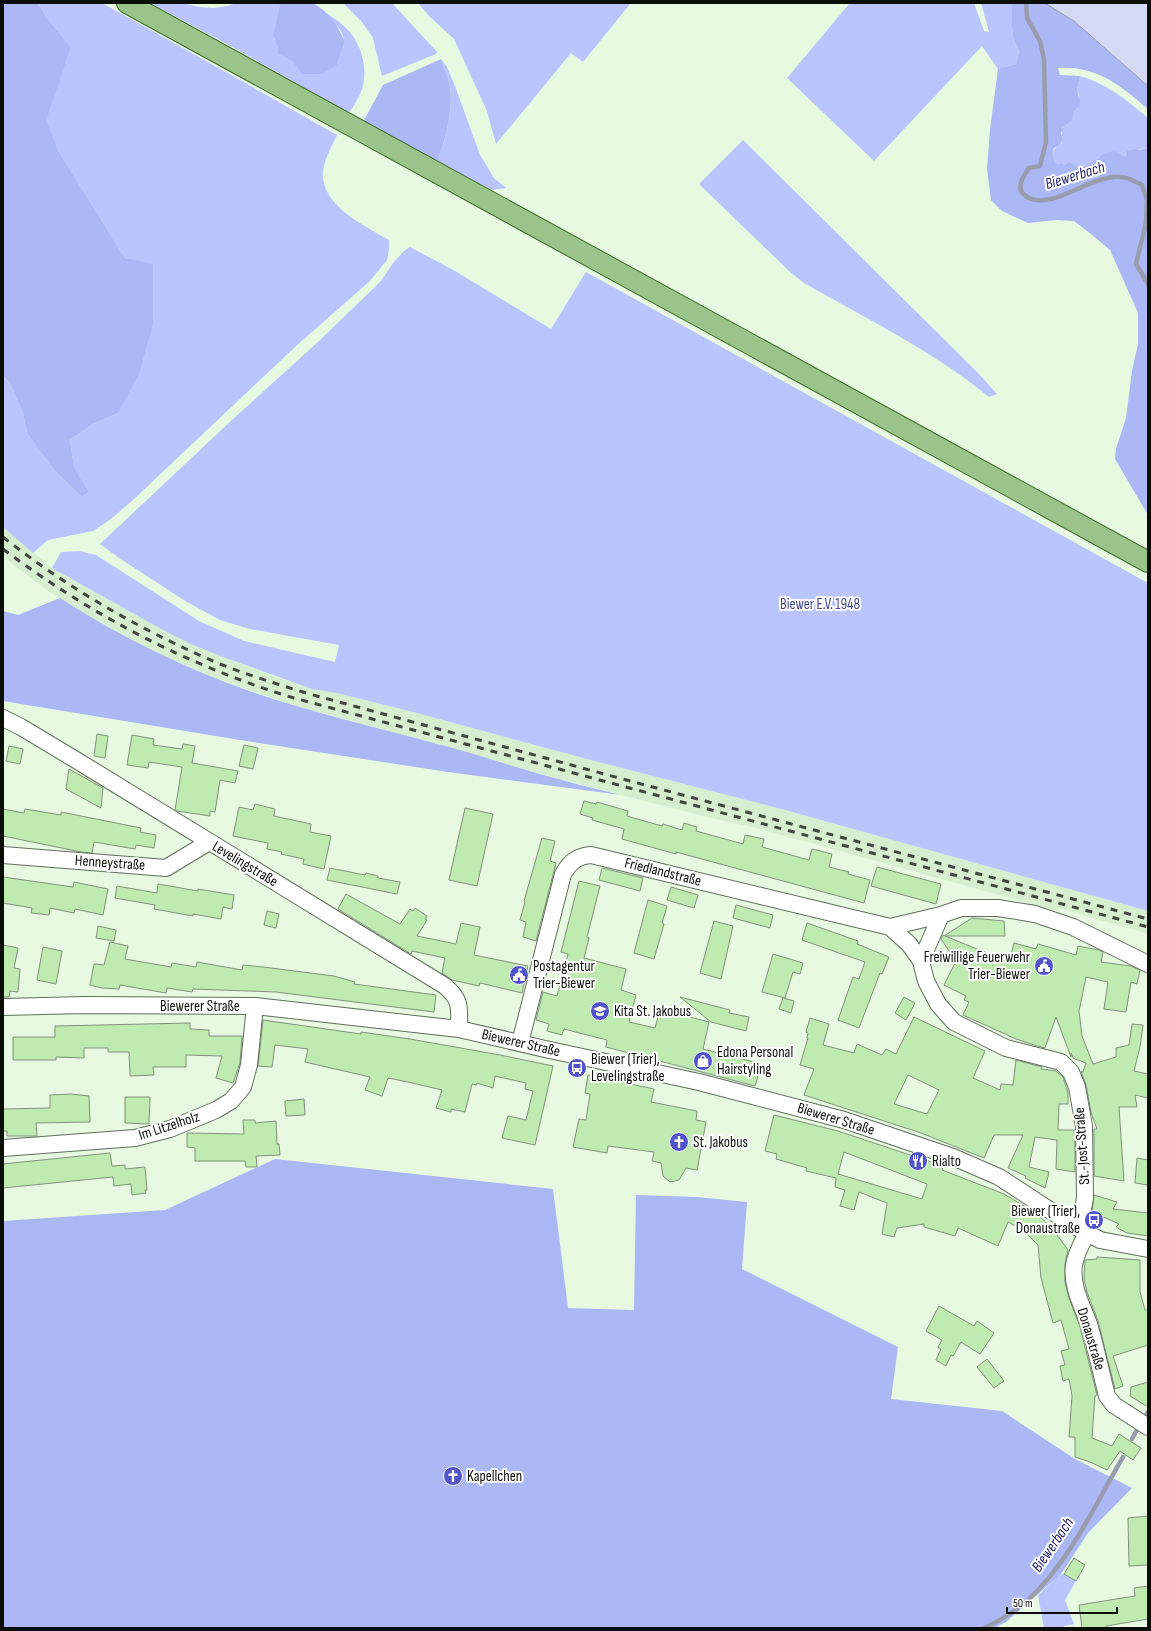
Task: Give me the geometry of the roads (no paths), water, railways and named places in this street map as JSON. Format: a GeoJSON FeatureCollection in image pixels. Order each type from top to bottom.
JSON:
{"type":"FeatureCollection","features":[{"type":"Feature","properties":{"kind":"main road"},"geometry":{"type":"LineString","coordinates":[[127,3],[1148,562]]}},
{"type":"Feature","properties":{"kind":"street","name":"Levelingstraße"},"geometry":{"type":"LineString","coordinates":[[3,718],[21,727],[445,986],[456,996],[459,1006],[459,1029]]}},
{"type":"Feature","properties":{"kind":"street","name":"Henneystraße"},"geometry":{"type":"LineString","coordinates":[[3,855],[166,868],[209,842]]}},
{"type":"Feature","properties":{"kind":"street","name":"Friedlandstraße"},"geometry":{"type":"LineString","coordinates":[[520,1044],[563,874],[568,866],[581,856],[598,856],[890,927],[941,915]]}},
{"type":"Feature","properties":{"kind":"street"},"geometry":{"type":"LineString","coordinates":[[921,961],[941,915],[961,908],[998,908],[1035,914],[1073,927],[1148,964]]}},
{"type":"Feature","properties":{"kind":"street","name":"St.-Jost-Straße"},"geometry":{"type":"LineString","coordinates":[[890,927],[909,944],[921,961],[926,981],[938,1004],[954,1022],[1006,1048],[1061,1062],[1072,1072],[1077,1087],[1084,1126],[1085,1198],[1082,1214],[1082,1230]]}},
{"type":"Feature","properties":{"kind":"street","name":"Biewerer Straße"},"geometry":{"type":"LineString","coordinates":[[3,1007],[84,1005],[255,1006],[459,1029],[520,1044],[699,1082],[844,1120],[953,1157],[1000,1177],[1100,1240],[1148,1249]]}},
{"type":"Feature","properties":{"kind":"street","name":"Im Litzelholz"},"geometry":{"type":"LineString","coordinates":[[3,1148],[135,1138],[170,1129],[216,1110],[231,1101],[243,1087],[249,1065],[255,1006]]}},
{"type":"Feature","properties":{"kind":"street","name":"Donaustraße"},"geometry":{"type":"LineString","coordinates":[[1082,1230],[1074,1264],[1074,1279],[1088,1324],[1107,1396],[1114,1406],[1142,1424]]}},
{"type":"Feature","properties":{"kind":"waterway","name":"Biewerbach"},"geometry":{"type":"LineString","coordinates":[[1026,3],[1027,18],[1040,41],[1044,59],[1046,142],[1040,166],[1029,168],[1021,183],[1021,190],[1027,197],[1035,200],[1044,200],[1064,195],[1110,177],[1126,178],[1142,185],[1147,200],[1146,223],[1136,264],[1148,284]]}},
{"type":"Feature","properties":{"kind":"waterway","name":"Biewerbach"},"geometry":{"type":"LineString","coordinates":[[1132,1439],[1138,1428]]}},
{"type":"Feature","properties":{"kind":"waterway","name":"Biewerbach"},"geometry":{"type":"LineString","coordinates":[[984,1628],[1007,1616],[1028,1600],[1057,1568],[1081,1532],[1123,1457]]}},
{"type":"Feature","properties":{"kind":"railway"},"geometry":{"type":"LineString","coordinates":[[3,537],[54,574],[107,608],[162,638],[241,672],[306,693],[1148,919]]}},
{"type":"Feature","properties":{"kind":"railway"},"geometry":{"type":"LineString","coordinates":[[3,549],[71,596],[142,636],[216,670],[294,698],[1148,927]]}},
{"type":"Feature","properties":{"kind":"place","name":"Freiwillige Feuerwehr Trier-Biewer"},"geometry":{"type":"Point","coordinates":[1044,966]}},
{"type":"Feature","properties":{"kind":"place","name":"Postagentur Trier-Biewer"},"geometry":{"type":"Point","coordinates":[519,975]}},
{"type":"Feature","properties":{"kind":"place","name":"Kita St. Jakobus"},"geometry":{"type":"Point","coordinates":[600,1011]}},
{"type":"Feature","properties":{"kind":"place","name":"Edona Personal Hairstyling"},"geometry":{"type":"Point","coordinates":[703,1061]}},
{"type":"Feature","properties":{"kind":"place","name":"Biewer (Trier), Levelingstraße"},"geometry":{"type":"Point","coordinates":[577,1068]}},
{"type":"Feature","properties":{"kind":"place","name":"St. Jakobus"},"geometry":{"type":"Point","coordinates":[679,1142]}},
{"type":"Feature","properties":{"kind":"place","name":"Rialto"},"geometry":{"type":"Point","coordinates":[918,1161]}},
{"type":"Feature","properties":{"kind":"place","name":"Biewer (Trier), Donaustraße"},"geometry":{"type":"Point","coordinates":[1094,1220]}},
{"type":"Feature","properties":{"kind":"place","name":"Kapellchen"},"geometry":{"type":"Point","coordinates":[453,1476]}},
{"type":"Feature","properties":{"kind":"park label","name":"Biewer E.V. 1948"},"geometry":{"type":"Point","coordinates":[820,604]}}]}
